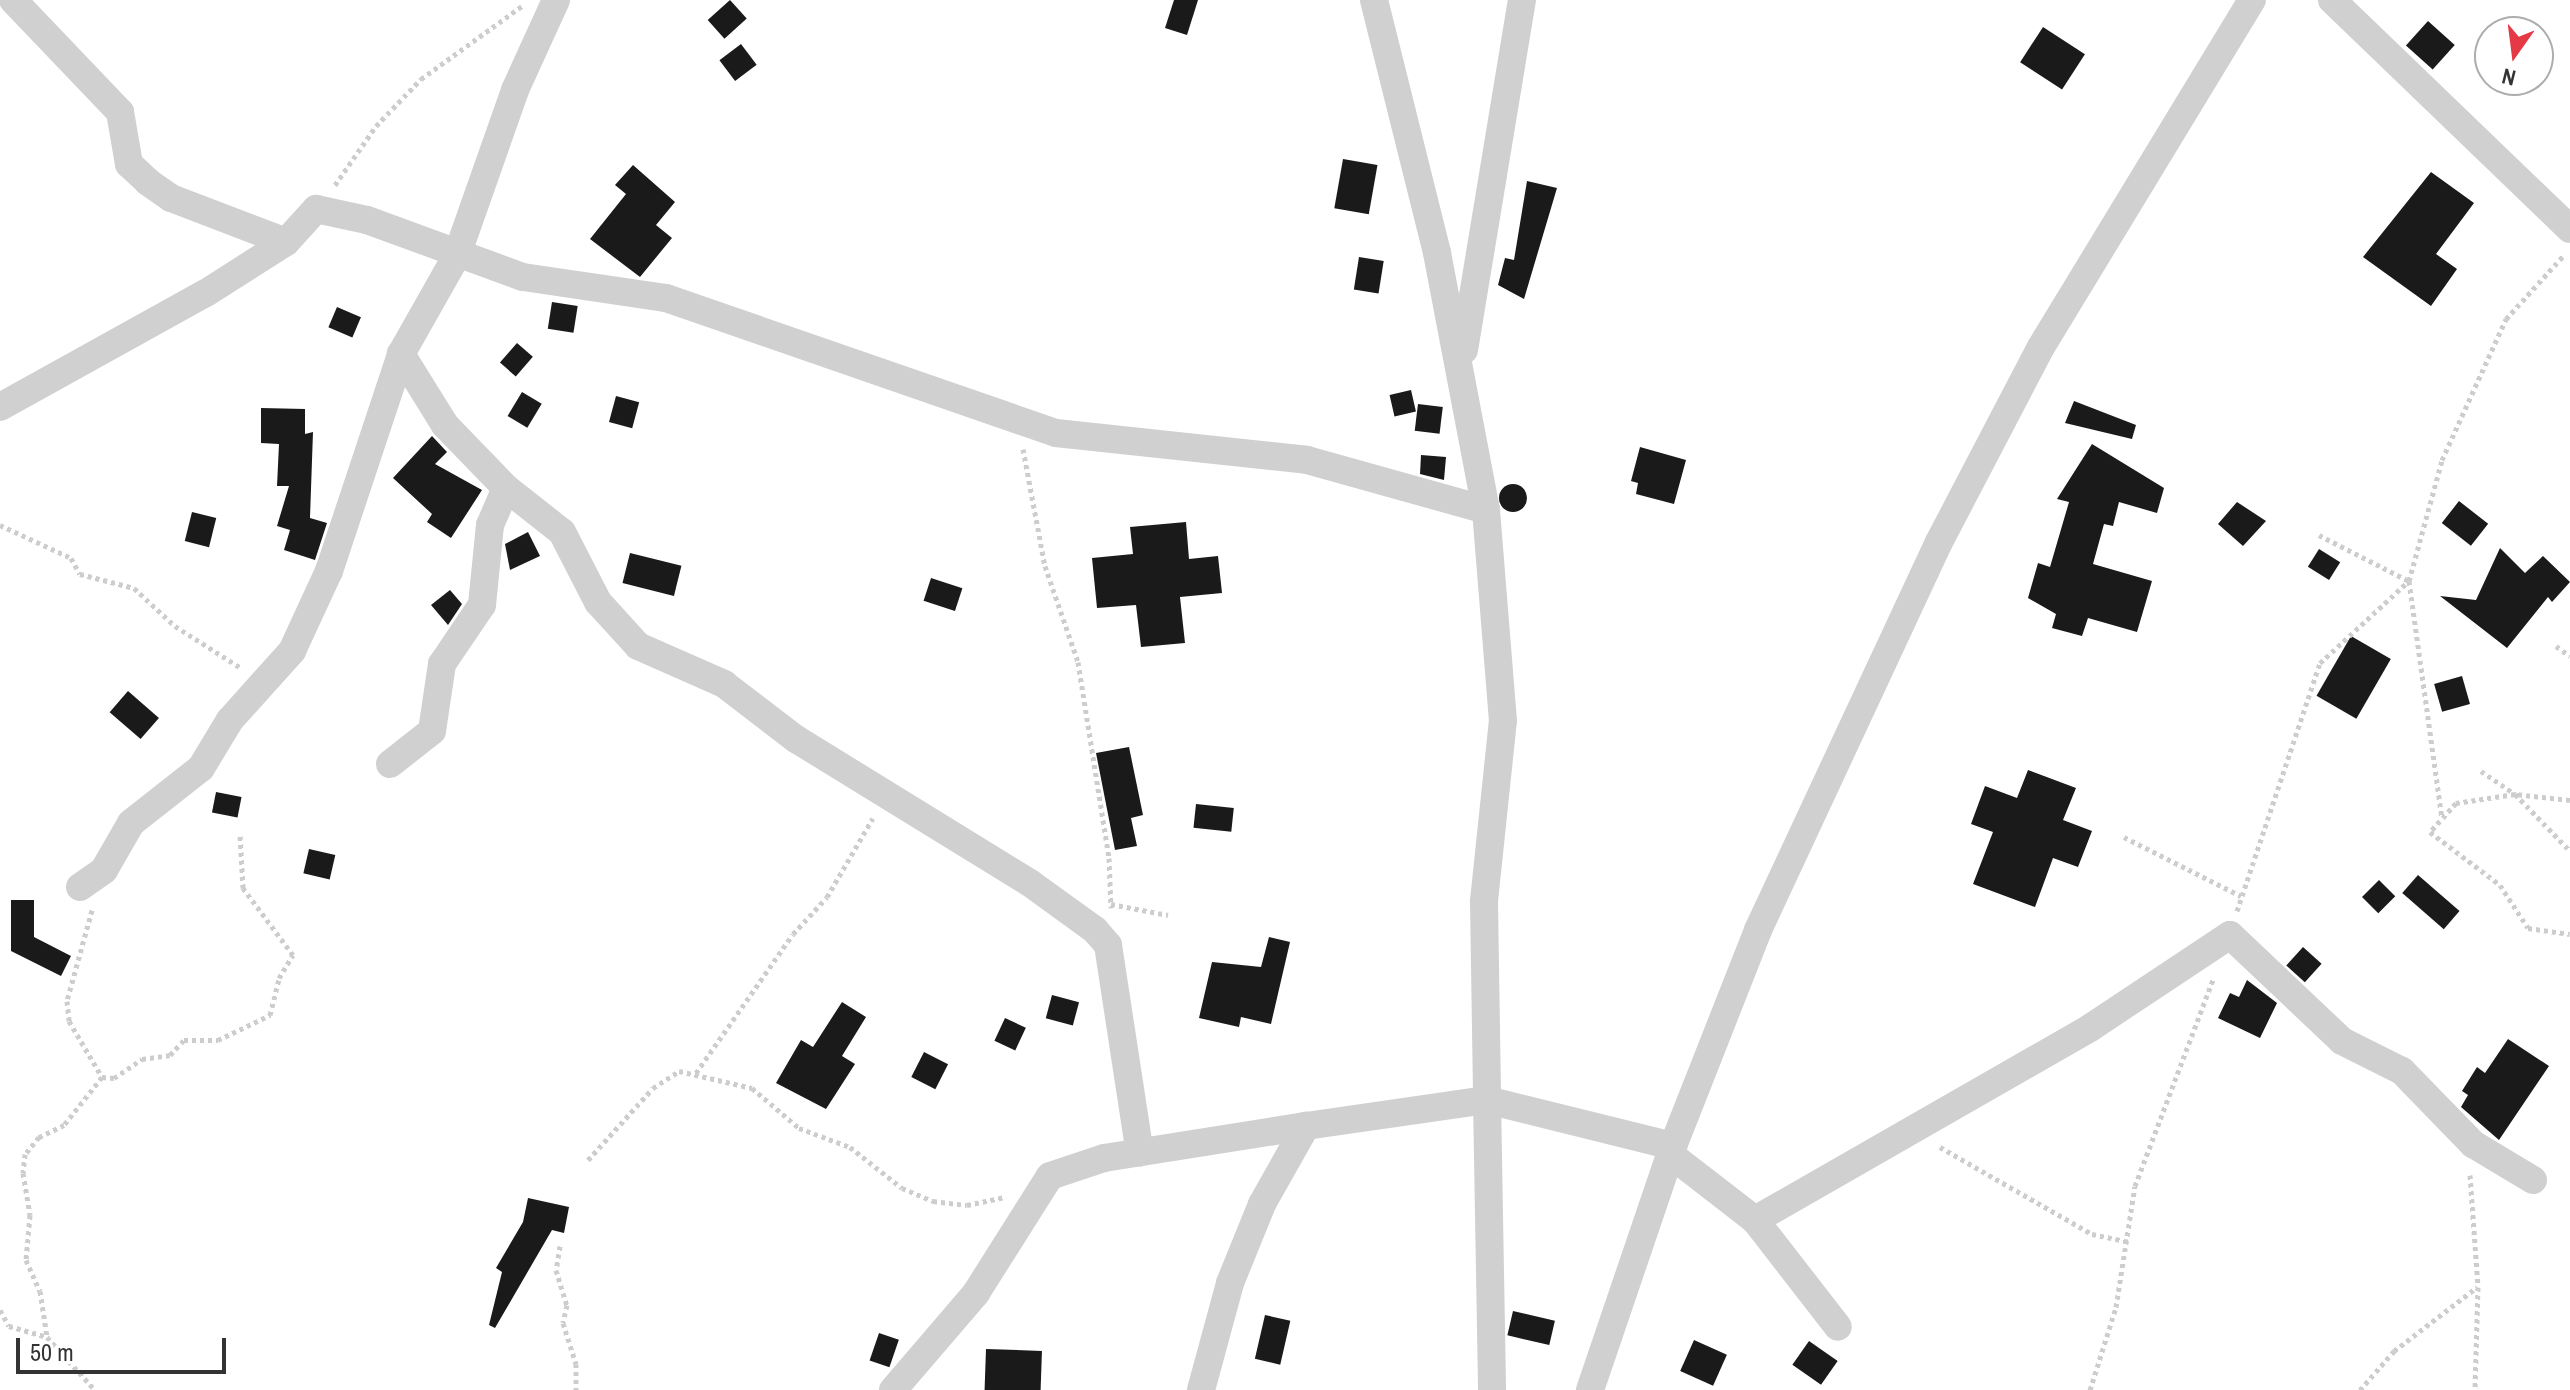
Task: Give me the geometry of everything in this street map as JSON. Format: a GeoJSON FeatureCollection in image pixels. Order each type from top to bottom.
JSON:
{"type":"FeatureCollection","features":[{"type":"Feature","properties":{"kind":"street"},"geometry":{"type":"LineString","coordinates":[[13,0],[120,112],[129,164],[148,182],[171,198],[286,242]]}},
{"type":"Feature","properties":{"kind":"street"},"geometry":{"type":"LineString","coordinates":[[80,887],[104,870],[131,823],[189,780],[230,720],[288,658],[329,571],[401,354],[457,255],[515,90],[556,0]]}},
{"type":"Feature","properties":{"kind":"street"},"geometry":{"type":"LineString","coordinates":[[1374,0],[1461,369],[1486,510],[1503,720],[1484,902],[1492,1390]]}},
{"type":"Feature","properties":{"kind":"street"},"geometry":{"type":"LineString","coordinates":[[1461,369],[1522,0]]}},
{"type":"Feature","properties":{"kind":"street"},"geometry":{"type":"LineString","coordinates":[[1590,1390],[1672,1151],[1758,930],[1939,542],[2041,347],[2252,0]]}},
{"type":"Feature","properties":{"kind":"street"},"geometry":{"type":"LineString","coordinates":[[2332,0],[2570,229]]}},
{"type":"Feature","properties":{"kind":"street"},"geometry":{"type":"LineString","coordinates":[[0,407],[107,352],[286,242],[316,209],[367,220],[523,277],[666,298],[1056,433],[1307,460],[1486,510]]}},
{"type":"Feature","properties":{"kind":"street"},"geometry":{"type":"LineString","coordinates":[[401,354],[445,425],[506,488],[562,532],[598,602],[638,646],[715,679],[796,739],[1069,908],[1108,945],[1140,1153]]}},
{"type":"Feature","properties":{"kind":"street"},"geometry":{"type":"LineString","coordinates":[[390,764],[432,731],[442,664],[482,605],[490,525],[506,488]]}},
{"type":"Feature","properties":{"kind":"street"},"geometry":{"type":"LineString","coordinates":[[1755,1220],[2090,1028],[2221,934],[2230,935],[2342,1041],[2402,1071],[2466,1138],[2533,1180]]}},
{"type":"Feature","properties":{"kind":"street"},"geometry":{"type":"LineString","coordinates":[[893,1390],[976,1293],[1050,1176],[1140,1153],[1487,1100],[1672,1151],[1755,1220],[1838,1327]]}},
{"type":"Feature","properties":{"kind":"street"},"geometry":{"type":"LineString","coordinates":[[1201,1390],[1248,1239],[1306,1126]]}},
{"type":"Feature","properties":{"kind":"path"},"geometry":{"type":"LineString","coordinates":[[316,209],[376,126],[421,79],[528,0]]}},
{"type":"Feature","properties":{"kind":"path"},"geometry":{"type":"LineString","coordinates":[[2442,819],[2409,581],[2442,460],[2506,319],[2570,249]]}},
{"type":"Feature","properties":{"kind":"path"},"geometry":{"type":"LineString","coordinates":[[1014,421],[1039,515],[1045,566],[1078,662],[1111,904],[1108,945]]}},
{"type":"Feature","properties":{"kind":"path"},"geometry":{"type":"LineString","coordinates":[[0,525],[71,558],[80,574],[134,588],[175,626],[265,685]]}},
{"type":"Feature","properties":{"kind":"path"},"geometry":{"type":"LineString","coordinates":[[2319,535],[2409,581]]}},
{"type":"Feature","properties":{"kind":"path"},"geometry":{"type":"LineString","coordinates":[[2090,1390],[2129,1242],[2135,1186],[2230,935],[2320,663],[2409,581]]}},
{"type":"Feature","properties":{"kind":"path"},"geometry":{"type":"LineString","coordinates":[[2556,646],[2570,656]]}},
{"type":"Feature","properties":{"kind":"path"},"geometry":{"type":"LineString","coordinates":[[2481,771],[2515,794],[2570,851]]}},
{"type":"Feature","properties":{"kind":"path"},"geometry":{"type":"LineString","coordinates":[[2570,800],[2515,794],[2456,803],[2430,832],[2500,885],[2528,928],[2570,934]]}},
{"type":"Feature","properties":{"kind":"path"},"geometry":{"type":"LineString","coordinates":[[696,1073],[793,934],[827,897],[865,826],[893,797]]}},
{"type":"Feature","properties":{"kind":"path"},"geometry":{"type":"LineString","coordinates":[[102,1077],[114,1078],[142,1059],[170,1055],[184,1040],[218,1040],[270,1015],[279,978],[293,955],[243,888],[240,835]]}},
{"type":"Feature","properties":{"kind":"path"},"geometry":{"type":"LineString","coordinates":[[2124,837],[2241,896]]}},
{"type":"Feature","properties":{"kind":"path"},"geometry":{"type":"LineString","coordinates":[[102,1077],[69,1021],[67,1001],[104,870]]}},
{"type":"Feature","properties":{"kind":"path"},"geometry":{"type":"LineString","coordinates":[[1111,904],[1168,915]]}},
{"type":"Feature","properties":{"kind":"path"},"geometry":{"type":"LineString","coordinates":[[588,1160],[653,1088],[679,1071],[752,1088],[799,1128],[850,1147],[902,1188],[933,1201],[967,1205],[1008,1197],[1050,1176]]}},
{"type":"Feature","properties":{"kind":"path"},"geometry":{"type":"LineString","coordinates":[[47,1337],[40,1291],[26,1260],[25,1154],[39,1137],[64,1125],[102,1077]]}},
{"type":"Feature","properties":{"kind":"path"},"geometry":{"type":"LineString","coordinates":[[1905,1133],[1962,1154],[2092,1234],[2129,1242]]}},
{"type":"Feature","properties":{"kind":"path"},"geometry":{"type":"LineString","coordinates":[[2466,1138],[2478,1287],[2475,1390]]}},
{"type":"Feature","properties":{"kind":"path"},"geometry":{"type":"LineString","coordinates":[[560,1246],[556,1270],[567,1305],[563,1323],[576,1364],[576,1390]]}},
{"type":"Feature","properties":{"kind":"path"},"geometry":{"type":"LineString","coordinates":[[2360,1390],[2394,1351],[2478,1287]]}},
{"type":"Feature","properties":{"kind":"path"},"geometry":{"type":"LineString","coordinates":[[0,1310],[9,1326],[47,1337],[95,1390]]}},
{"type":"Feature","properties":{"kind":"building"},"geometry":{"type":"Polygon","coordinates":[[[730,0],[747,19],[724,39],[708,20],[730,0]]]}},
{"type":"Feature","properties":{"kind":"building"},"geometry":{"type":"Polygon","coordinates":[[[1174,0],[1198,0],[1187,35],[1165,28],[1174,0]]]}},
{"type":"Feature","properties":{"kind":"building"},"geometry":{"type":"Polygon","coordinates":[[[2428,21],[2455,45],[2433,70],[2406,46],[2428,21]]]}},
{"type":"Feature","properties":{"kind":"building"},"geometry":{"type":"Polygon","coordinates":[[[2043,27],[2085,54],[2062,89],[2020,62],[2043,27]]]}},
{"type":"Feature","properties":{"kind":"building"},"geometry":{"type":"Polygon","coordinates":[[[741,44],[757,65],[735,81],[719,60],[741,44]]]}},
{"type":"Feature","properties":{"kind":"building"},"geometry":{"type":"Polygon","coordinates":[[[1343,159],[1377,165],[1369,214],[1334,208],[1343,159]]]}},
{"type":"Feature","properties":{"kind":"building"},"geometry":{"type":"Polygon","coordinates":[[[633,165],[675,202],[656,225],[672,238],[640,277],[590,239],[626,194],[615,185],[633,165]]]}},
{"type":"Feature","properties":{"kind":"building"},"geometry":{"type":"Polygon","coordinates":[[[2431,172],[2474,203],[2436,254],[2457,269],[2431,306],[2363,257],[2431,172]]]}},
{"type":"Feature","properties":{"kind":"building"},"geometry":{"type":"Polygon","coordinates":[[[1527,181],[1557,188],[1524,299],[1498,285],[1505,258],[1514,260],[1527,181]]]}},
{"type":"Feature","properties":{"kind":"building"},"geometry":{"type":"Polygon","coordinates":[[[1359,257],[1384,261],[1379,294],[1354,290],[1359,257]]]}},
{"type":"Feature","properties":{"kind":"building"},"geometry":{"type":"Polygon","coordinates":[[[552,302],[578,306],[573,333],[548,329],[552,302]]]}},
{"type":"Feature","properties":{"kind":"building"},"geometry":{"type":"Polygon","coordinates":[[[337,307],[361,317],[352,337],[328,327],[337,307]]]}},
{"type":"Feature","properties":{"kind":"building"},"geometry":{"type":"Polygon","coordinates":[[[517,343],[533,357],[516,376],[500,363],[517,343]]]}},
{"type":"Feature","properties":{"kind":"building"},"geometry":{"type":"Polygon","coordinates":[[[1411,390],[1416,411],[1395,416],[1390,395],[1411,390]]]}},
{"type":"Feature","properties":{"kind":"building"},"geometry":{"type":"Polygon","coordinates":[[[522,392],[542,404],[527,428],[508,416],[522,392]]]}},
{"type":"Feature","properties":{"kind":"building"},"geometry":{"type":"Polygon","coordinates":[[[616,396],[639,402],[632,428],[609,422],[616,396]]]}},
{"type":"Feature","properties":{"kind":"building"},"geometry":{"type":"Polygon","coordinates":[[[2074,401],[2136,425],[2132,439],[2065,423],[2074,401]]]}},
{"type":"Feature","properties":{"kind":"building"},"geometry":{"type":"Polygon","coordinates":[[[1418,404],[1443,407],[1440,434],[1415,431],[1418,404]]]}},
{"type":"Feature","properties":{"kind":"building"},"geometry":{"type":"Polygon","coordinates":[[[261,408],[305,409],[305,434],[313,432],[310,518],[327,523],[315,560],[284,550],[290,530],[277,526],[289,486],[277,486],[279,444],[261,443],[261,408]]]}},
{"type":"Feature","properties":{"kind":"building"},"geometry":{"type":"Polygon","coordinates":[[[432,436],[447,452],[435,464],[482,490],[451,538],[427,522],[432,514],[393,478],[432,436]]]}},
{"type":"Feature","properties":{"kind":"building"},"geometry":{"type":"Polygon","coordinates":[[[2092,444],[2164,488],[2157,513],[2119,502],[2113,526],[2104,524],[2093,564],[2152,581],[2137,632],[2088,618],[2082,636],[2052,628],[2056,614],[2028,598],[2038,563],[2050,567],[2069,502],[2057,499],[2092,444]]]}},
{"type":"Feature","properties":{"kind":"building"},"geometry":{"type":"Polygon","coordinates":[[[1640,447],[1686,460],[1674,504],[1636,494],[1638,483],[1631,481],[1640,447]]]}},
{"type":"Feature","properties":{"kind":"building"},"geometry":{"type":"Polygon","coordinates":[[[1421,455],[1446,457],[1444,480],[1420,474],[1421,455]]]}},
{"type":"Feature","properties":{"kind":"building"},"geometry":{"type":"Polygon","coordinates":[[[1513,484],[1523,488],[1527,498],[1523,508],[1513,512],[1503,508],[1499,498],[1503,488],[1513,484]]]}},
{"type":"Feature","properties":{"kind":"building"},"geometry":{"type":"Polygon","coordinates":[[[2459,501],[2488,524],[2471,546],[2442,523],[2459,501]]]}},
{"type":"Feature","properties":{"kind":"building"},"geometry":{"type":"Polygon","coordinates":[[[2237,502],[2266,521],[2243,546],[2218,524],[2237,502]]]}},
{"type":"Feature","properties":{"kind":"building"},"geometry":{"type":"Polygon","coordinates":[[[192,512],[216,518],[209,547],[185,541],[192,512]]]}},
{"type":"Feature","properties":{"kind":"building"},"geometry":{"type":"Polygon","coordinates":[[[1186,522],[1189,559],[1218,556],[1222,593],[1180,597],[1185,643],[1141,647],[1136,605],[1097,608],[1092,558],[1133,554],[1130,527],[1186,522]]]}},
{"type":"Feature","properties":{"kind":"building"},"geometry":{"type":"Polygon","coordinates":[[[528,532],[540,556],[510,570],[505,544],[528,532]]]}},
{"type":"Feature","properties":{"kind":"building"},"geometry":{"type":"Polygon","coordinates":[[[2500,548],[2525,573],[2543,556],[2570,582],[2552,602],[2548,597],[2507,648],[2440,596],[2476,600],[2500,548]]]}},
{"type":"Feature","properties":{"kind":"building"},"geometry":{"type":"Polygon","coordinates":[[[2319,549],[2340,562],[2329,580],[2308,567],[2319,549]]]}},
{"type":"Feature","properties":{"kind":"building"},"geometry":{"type":"Polygon","coordinates":[[[630,553],[681,566],[674,596],[623,583],[630,553]]]}},
{"type":"Feature","properties":{"kind":"building"},"geometry":{"type":"Polygon","coordinates":[[[931,578],[962,588],[955,611],[924,601],[931,578]]]}},
{"type":"Feature","properties":{"kind":"building"},"geometry":{"type":"Polygon","coordinates":[[[450,590],[462,604],[448,625],[431,605],[450,590]]]}},
{"type":"Feature","properties":{"kind":"building"},"geometry":{"type":"Polygon","coordinates":[[[2351,636],[2391,659],[2356,719],[2316,696],[2351,636]]]}},
{"type":"Feature","properties":{"kind":"building"},"geometry":{"type":"Polygon","coordinates":[[[2462,676],[2470,704],[2442,712],[2434,684],[2462,676]]]}},
{"type":"Feature","properties":{"kind":"building"},"geometry":{"type":"Polygon","coordinates":[[[128,691],[159,718],[141,739],[110,712],[128,691]]]}},
{"type":"Feature","properties":{"kind":"building"},"geometry":{"type":"Polygon","coordinates":[[[1129,747],[1143,815],[1131,818],[1137,846],[1115,850],[1096,753],[1129,747]]]}},
{"type":"Feature","properties":{"kind":"building"},"geometry":{"type":"Polygon","coordinates":[[[2028,770],[2076,788],[2063,820],[2092,831],[2078,867],[2053,858],[2035,907],[1973,884],[1993,832],[1971,824],[1985,786],[2017,798],[2028,770]]]}},
{"type":"Feature","properties":{"kind":"building"},"geometry":{"type":"Polygon","coordinates":[[[216,792],[242,797],[238,818],[212,813],[216,792]]]}},
{"type":"Feature","properties":{"kind":"building"},"geometry":{"type":"Polygon","coordinates":[[[1196,804],[1234,808],[1231,832],[1193,828],[1196,804]]]}},
{"type":"Feature","properties":{"kind":"building"},"geometry":{"type":"Polygon","coordinates":[[[309,849],[335,855],[330,879],[303,873],[309,849]]]}},
{"type":"Feature","properties":{"kind":"building"},"geometry":{"type":"Polygon","coordinates":[[[2418,875],[2460,911],[2444,929],[2402,893],[2418,875]]]}},
{"type":"Feature","properties":{"kind":"building"},"geometry":{"type":"Polygon","coordinates":[[[2379,880],[2395,896],[2378,913],[2362,897],[2379,880]]]}},
{"type":"Feature","properties":{"kind":"building"},"geometry":{"type":"Polygon","coordinates":[[[11,900],[34,900],[34,937],[71,956],[61,976],[11,951],[11,900]]]}},
{"type":"Feature","properties":{"kind":"building"},"geometry":{"type":"Polygon","coordinates":[[[1269,937],[1290,942],[1271,1024],[1241,1017],[1239,1027],[1199,1018],[1212,962],[1261,967],[1269,937]]]}},
{"type":"Feature","properties":{"kind":"building"},"geometry":{"type":"Polygon","coordinates":[[[2303,947],[2322,964],[2305,982],[2286,966],[2303,947]]]}},
{"type":"Feature","properties":{"kind":"building"},"geometry":{"type":"Polygon","coordinates":[[[2247,980],[2277,1003],[2260,1038],[2218,1018],[2230,993],[2239,997],[2247,980]]]}},
{"type":"Feature","properties":{"kind":"building"},"geometry":{"type":"Polygon","coordinates":[[[1052,995],[1079,1002],[1073,1025],[1046,1018],[1052,995]]]}},
{"type":"Feature","properties":{"kind":"building"},"geometry":{"type":"Polygon","coordinates":[[[842,1002],[866,1017],[842,1056],[855,1064],[826,1109],[776,1083],[801,1040],[813,1047],[842,1002]]]}},
{"type":"Feature","properties":{"kind":"building"},"geometry":{"type":"Polygon","coordinates":[[[1005,1018],[1026,1028],[1015,1050],[994,1041],[1005,1018]]]}},
{"type":"Feature","properties":{"kind":"building"},"geometry":{"type":"Polygon","coordinates":[[[2508,1039],[2549,1066],[2499,1140],[2461,1107],[2468,1095],[2462,1091],[2477,1067],[2485,1073],[2508,1039]]]}},
{"type":"Feature","properties":{"kind":"building"},"geometry":{"type":"Polygon","coordinates":[[[924,1052],[948,1064],[935,1089],[911,1077],[924,1052]]]}},
{"type":"Feature","properties":{"kind":"building"},"geometry":{"type":"Polygon","coordinates":[[[528,1198],[569,1207],[564,1233],[552,1230],[495,1328],[489,1325],[502,1272],[496,1268],[523,1222],[528,1198]]]}},
{"type":"Feature","properties":{"kind":"building"},"geometry":{"type":"Polygon","coordinates":[[[1513,1311],[1555,1321],[1549,1345],[1507,1335],[1513,1311]]]}},
{"type":"Feature","properties":{"kind":"building"},"geometry":{"type":"Polygon","coordinates":[[[1265,1315],[1290,1321],[1280,1365],[1255,1359],[1265,1315]]]}},
{"type":"Feature","properties":{"kind":"building"},"geometry":{"type":"Polygon","coordinates":[[[879,1333],[899,1340],[889,1367],[870,1360],[879,1333]]]}},
{"type":"Feature","properties":{"kind":"building"},"geometry":{"type":"Polygon","coordinates":[[[1694,1340],[1727,1355],[1713,1386],[1680,1371],[1694,1340]]]}},
{"type":"Feature","properties":{"kind":"building"},"geometry":{"type":"Polygon","coordinates":[[[1809,1341],[1838,1361],[1821,1385],[1792,1365],[1809,1341]]]}},
{"type":"Feature","properties":{"kind":"building"},"geometry":{"type":"Polygon","coordinates":[[[986,1349],[1042,1351],[1041,1390],[985,1390],[986,1349]]]}}]}
